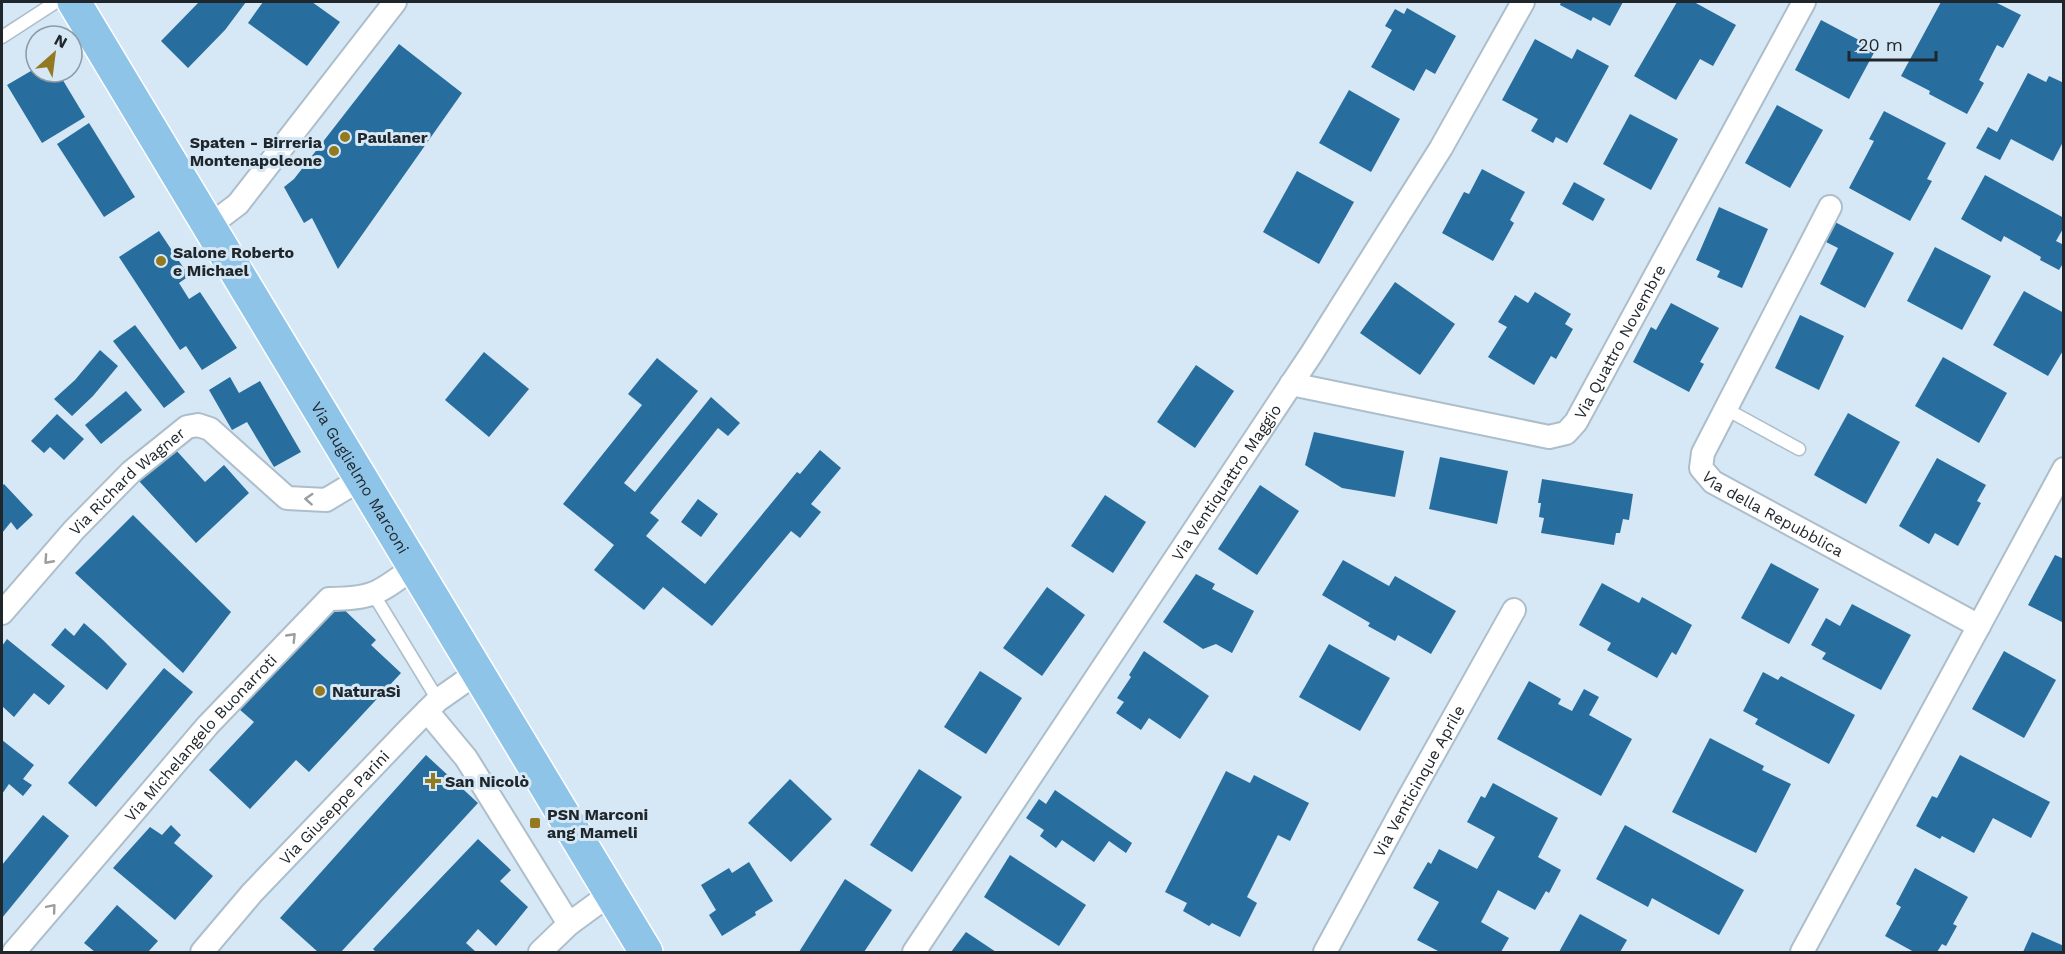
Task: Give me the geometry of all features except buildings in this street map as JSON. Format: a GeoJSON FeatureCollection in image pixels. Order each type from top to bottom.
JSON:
{"type":"FeatureCollection","features":[{"type":"Feature","properties":{"kind":"main road","name":"Via Guglielmo Marconi"},"geometry":{"type":"LineString","coordinates":[[74,2],[646,952]]}},
{"type":"Feature","properties":{"kind":"street"},"geometry":{"type":"LineString","coordinates":[[209,226],[238,204],[395,2]]}},
{"type":"Feature","properties":{"kind":"street","name":"Via Ventiquattro Maggio"},"geometry":{"type":"LineString","coordinates":[[914,952],[1291,384],[1441,147],[1523,2]]}},
{"type":"Feature","properties":{"kind":"street","name":"Via Quattro Novembre"},"geometry":{"type":"LineString","coordinates":[[1291,384],[1549,437],[1566,433],[1576,422],[1804,2]]}},
{"type":"Feature","properties":{"kind":"street","name":"Via della Repubblica"},"geometry":{"type":"LineString","coordinates":[[1830,207],[1703,453],[1701,468],[1713,482],[1978,626]]}},
{"type":"Feature","properties":{"kind":"street","name":"Via Richard Wagner"},"geometry":{"type":"LineString","coordinates":[[2,613],[74,530],[131,472],[187,427],[198,425],[210,429],[287,498],[326,500],[361,479]]}},
{"type":"Feature","properties":{"kind":"street"},"geometry":{"type":"LineString","coordinates":[[1802,952],[2064,469]]}},
{"type":"Feature","properties":{"kind":"street","name":"Via Michelangelo Buonarroti"},"geometry":{"type":"LineString","coordinates":[[14,952],[208,725],[329,599],[354,599],[374,595],[414,567]]}},
{"type":"Feature","properties":{"kind":"street","name":"Via Venticinque Aprile"},"geometry":{"type":"LineString","coordinates":[[1324,952],[1514,610]]}},
{"type":"Feature","properties":{"kind":"street","name":"Via Giuseppe Parini"},"geometry":{"type":"LineString","coordinates":[[202,952],[252,893],[433,706],[478,672]]}},
{"type":"Feature","properties":{"kind":"street"},"geometry":{"type":"LineString","coordinates":[[433,706],[569,924]]}},
{"type":"Feature","properties":{"kind":"street"},"geometry":{"type":"LineString","coordinates":[[540,952],[569,924],[610,894]]}},
{"type":"Feature","properties":{"kind":"lane"},"geometry":{"type":"LineString","coordinates":[[2,36],[56,2]]}},
{"type":"Feature","properties":{"kind":"lane"},"geometry":{"type":"LineString","coordinates":[[1726,410],[1799,449]]}},
{"type":"Feature","properties":{"kind":"lane"},"geometry":{"type":"LineString","coordinates":[[374,595],[433,706]]}},
{"type":"Feature","properties":{"kind":"place","name":"Paulaner"},"geometry":{"type":"Point","coordinates":[345,137]}},
{"type":"Feature","properties":{"kind":"place","name":"Spaten - Birreria Montenapoleone"},"geometry":{"type":"Point","coordinates":[334,151]}},
{"type":"Feature","properties":{"kind":"place","name":"Salone Roberto e Michael"},"geometry":{"type":"Point","coordinates":[161,261]}},
{"type":"Feature","properties":{"kind":"place","name":"NaturaSì"},"geometry":{"type":"Point","coordinates":[320,691]}},
{"type":"Feature","properties":{"kind":"place","name":"San Nicolò"},"geometry":{"type":"Point","coordinates":[433,781]}},
{"type":"Feature","properties":{"kind":"place","name":"PSN Marconi ang Mameli"},"geometry":{"type":"Point","coordinates":[535,823]}}]}
